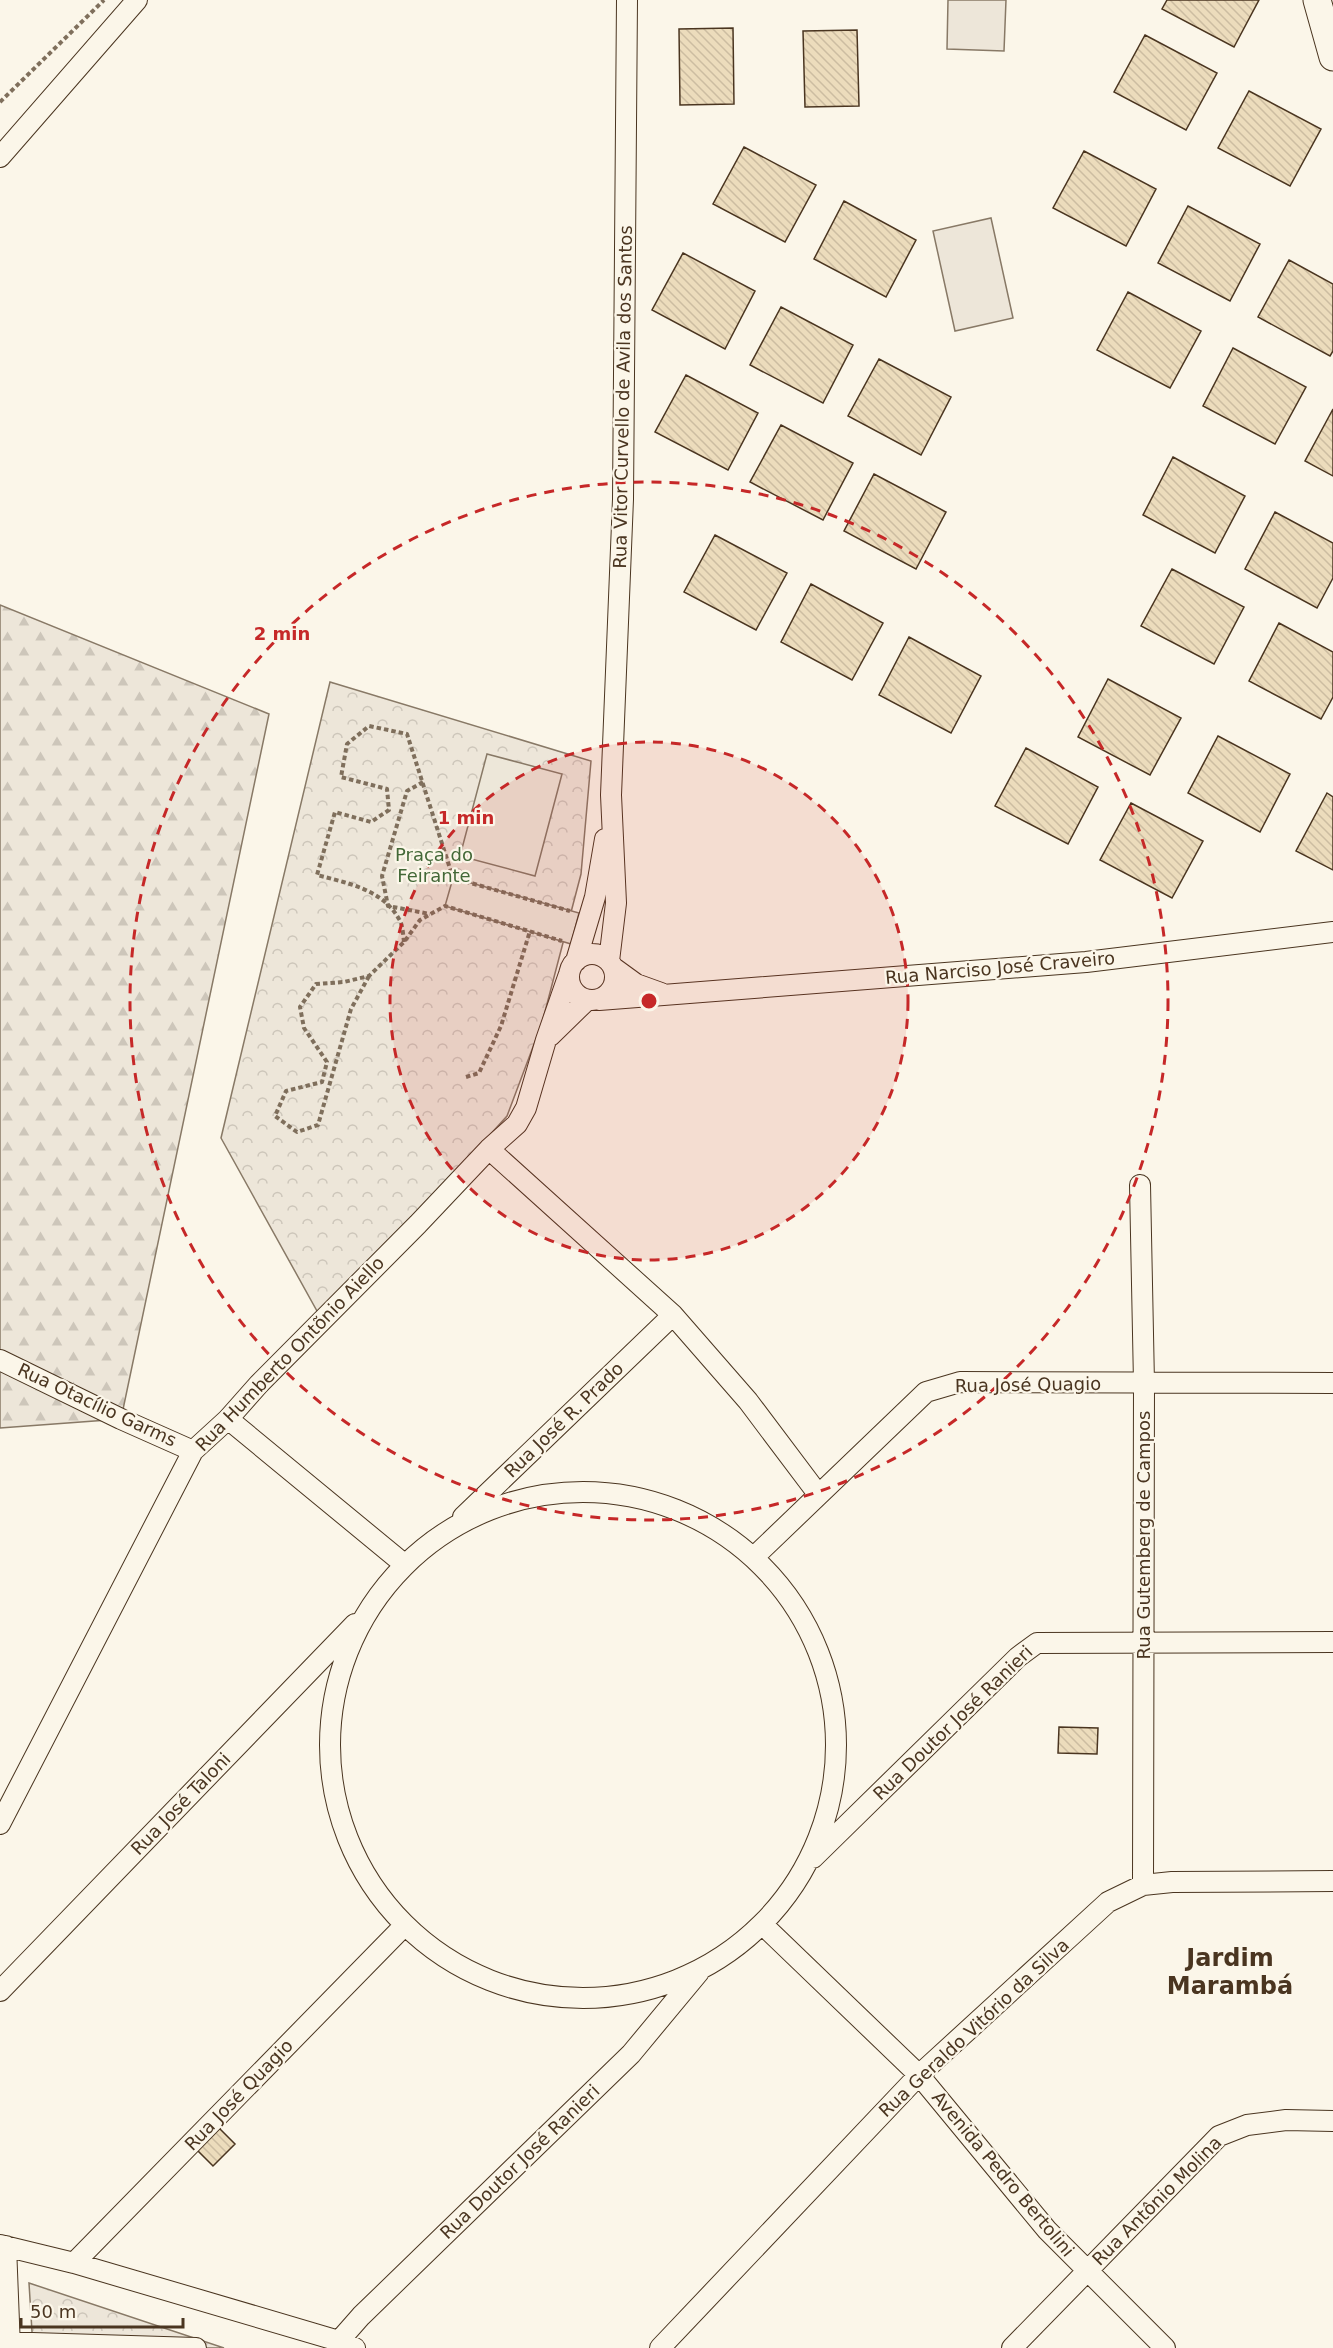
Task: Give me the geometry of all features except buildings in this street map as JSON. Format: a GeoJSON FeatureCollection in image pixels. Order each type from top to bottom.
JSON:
{"type":"FeatureCollection","features":[{"type":"Feature","properties":{"kind":"main road"},"geometry":{"type":"LineString","coordinates":[[1317,0],[1333,57]]}},
{"type":"Feature","properties":{"kind":"street"},"geometry":{"type":"LineString","coordinates":[[0,157],[137,0]]}},
{"type":"Feature","properties":{"kind":"street","name":"Rua Vitor Curvello de Avila dos Santos"},"geometry":{"type":"LineString","coordinates":[[611,964],[616,903],[611,795],[623,499],[627,0]]}},
{"type":"Feature","properties":{"kind":"street","name":"Rua Vitor Curvello de Avila dos Santos"},"geometry":{"type":"LineString","coordinates":[[572,960],[595,897],[611,795]]}},
{"type":"Feature","properties":{"kind":"street","name":"Rua Narciso José Craveiro"},"geometry":{"type":"LineString","coordinates":[[593,1000],[1086,962],[1333,932]]}},
{"type":"Feature","properties":{"kind":"street"},"geometry":{"type":"LineString","coordinates":[[546,1040],[593,1000],[610,993],[616,981],[611,964],[598,955],[586,955],[572,960]]}},
{"type":"Feature","properties":{"kind":"street"},"geometry":{"type":"LineString","coordinates":[[572,960],[570,986],[577,995],[593,1000]]}},
{"type":"Feature","properties":{"kind":"street"},"geometry":{"type":"LineString","coordinates":[[546,1040],[572,960]]}},
{"type":"Feature","properties":{"kind":"street","name":"Rua Narciso José Craveiro"},"geometry":{"type":"LineString","coordinates":[[611,964],[636,984],[666,995]]}},
{"type":"Feature","properties":{"kind":"street","name":"Rua Humberto Ontõnio Aiello"},"geometry":{"type":"LineString","coordinates":[[0,1824],[193,1451],[228,1419],[259,1384],[489,1149],[517,1124],[526,1108],[546,1040]]}},
{"type":"Feature","properties":{"kind":"street"},"geometry":{"type":"LineString","coordinates":[[489,1149],[673,1315],[748,1401],[818,1494]]}},
{"type":"Feature","properties":{"kind":"street","name":"Rua Gutemberg de Campos"},"geometry":{"type":"LineString","coordinates":[[1140,1185],[1144,1383],[1143,1885]]}},
{"type":"Feature","properties":{"kind":"street","name":"Rua José R. Prado"},"geometry":{"type":"LineString","coordinates":[[455,1525],[673,1315]]}},
{"type":"Feature","properties":{"kind":"street","name":"Rua Otacílio Garms"},"geometry":{"type":"LineString","coordinates":[[0,1360],[193,1451]]}},
{"type":"Feature","properties":{"kind":"street","name":"Rua José Quagio"},"geometry":{"type":"LineString","coordinates":[[754,1557],[926,1392],[960,1382],[1333,1383]]}},
{"type":"Feature","properties":{"kind":"street"},"geometry":{"type":"LineString","coordinates":[[228,1419],[404,1564]]}},
{"type":"Feature","properties":{"kind":"street"},"geometry":{"type":"LineString","coordinates":[[578,1491],[641,1498],[701,1521],[754,1557],[805,1622],[834,1699],[835,1781],[811,1859],[763,1925],[699,1972],[623,1996],[544,1996],[468,1972],[404,1926],[354,1858],[330,1778],[332,1695],[362,1617],[404,1564],[455,1525],[514,1501],[578,1491]]}},
{"type":"Feature","properties":{"kind":"street","name":"Rua José Taloni"},"geometry":{"type":"LineString","coordinates":[[0,1991],[362,1617]]}},
{"type":"Feature","properties":{"kind":"street","name":"Rua Doutor José Ranieri"},"geometry":{"type":"LineString","coordinates":[[811,1859],[1018,1657],[1037,1643],[1333,1642]]}},
{"type":"Feature","properties":{"kind":"street","name":"Rua Geraldo Vitório da Silva"},"geometry":{"type":"LineString","coordinates":[[663,2347],[919,2075],[1108,1902],[1143,1885],[1172,1882],[1333,1881]]}},
{"type":"Feature","properties":{"kind":"street","name":"Avenida Pedro Bertolini"},"geometry":{"type":"LineString","coordinates":[[763,1925],[919,2075],[1047,2230],[1166,2348]]}},
{"type":"Feature","properties":{"kind":"street","name":"Rua José Quagio"},"geometry":{"type":"LineString","coordinates":[[74,2263],[404,1926]]}},
{"type":"Feature","properties":{"kind":"street","name":"Rua Doutor José Ranieri"},"geometry":{"type":"LineString","coordinates":[[344,2346],[361,2316],[631,2054],[699,1972]]}},
{"type":"Feature","properties":{"kind":"street","name":"Rua Antônio Molina"},"geometry":{"type":"LineString","coordinates":[[1012,2348],[1219,2136],[1247,2125],[1286,2120],[1333,2121]]}},
{"type":"Feature","properties":{"kind":"street"},"geometry":{"type":"LineString","coordinates":[[196,2348],[7,2344],[3,2245],[74,2263],[344,2346]]}},
{"type":"Feature","properties":{"kind":"path"},"geometry":{"type":"LineString","coordinates":[[0,102],[104,0]]}},
{"type":"Feature","properties":{"kind":"path"},"geometry":{"type":"LineString","coordinates":[[404,942],[400,920],[381,898],[360,886],[317,875],[335,812],[371,822],[389,810],[387,789],[341,777],[347,744],[369,726],[406,734],[453,878],[579,913]]}},
{"type":"Feature","properties":{"kind":"path"},"geometry":{"type":"LineString","coordinates":[[388,906],[381,876],[407,791],[423,782]]}},
{"type":"Feature","properties":{"kind":"path"},"geometry":{"type":"LineString","coordinates":[[388,906],[431,914]]}},
{"type":"Feature","properties":{"kind":"path"},"geometry":{"type":"LineString","coordinates":[[369,976],[344,982],[316,984],[300,1006],[304,1028],[327,1062],[322,1082],[286,1091],[275,1116],[297,1131],[318,1125],[351,1009],[369,976],[404,942],[420,920],[445,906],[530,931],[572,960]]}},
{"type":"Feature","properties":{"kind":"path"},"geometry":{"type":"LineString","coordinates":[[466,1077],[479,1074],[501,1026],[530,931]]}},
{"type":"Feature","properties":{"kind":"green space"},"geometry":{"type":"Polygon","coordinates":[[[948,0],[1006,0],[1004,51],[947,49],[948,0]]]}},
{"type":"Feature","properties":{"kind":"green space"},"geometry":{"type":"Polygon","coordinates":[[[991,218],[1013,318],[955,331],[933,231],[991,218]]]}},
{"type":"Feature","properties":{"kind":"green space"},"geometry":{"type":"Polygon","coordinates":[[[0,605],[269,714],[121,1419],[0,1428],[0,605]]]}},
{"type":"Feature","properties":{"kind":"green space","name":"Praça do Feirante"},"geometry":{"type":"Polygon","coordinates":[[[330,682],[591,761],[581,874],[542,1023],[507,1116],[322,1320],[221,1138],[330,682]]]}},
{"type":"Feature","properties":{"kind":"green space"},"geometry":{"type":"Polygon","coordinates":[[[29,2283],[224,2348],[33,2348],[29,2283]]]}},
{"type":"Feature","properties":{"kind":"shaded area"},"geometry":{"type":"Polygon","coordinates":[[[487,754],[562,774],[535,876],[460,856],[487,754]]]}},
{"type":"Feature","properties":{"kind":"shaded area"},"geometry":{"type":"Polygon","coordinates":[[[453,878],[579,913],[571,944],[445,906],[453,878]]]}},
{"type":"Feature","properties":{"kind":"district","name":"Jardim Marambá"},"geometry":{"type":"Point","coordinates":[1230,1972]}}]}
